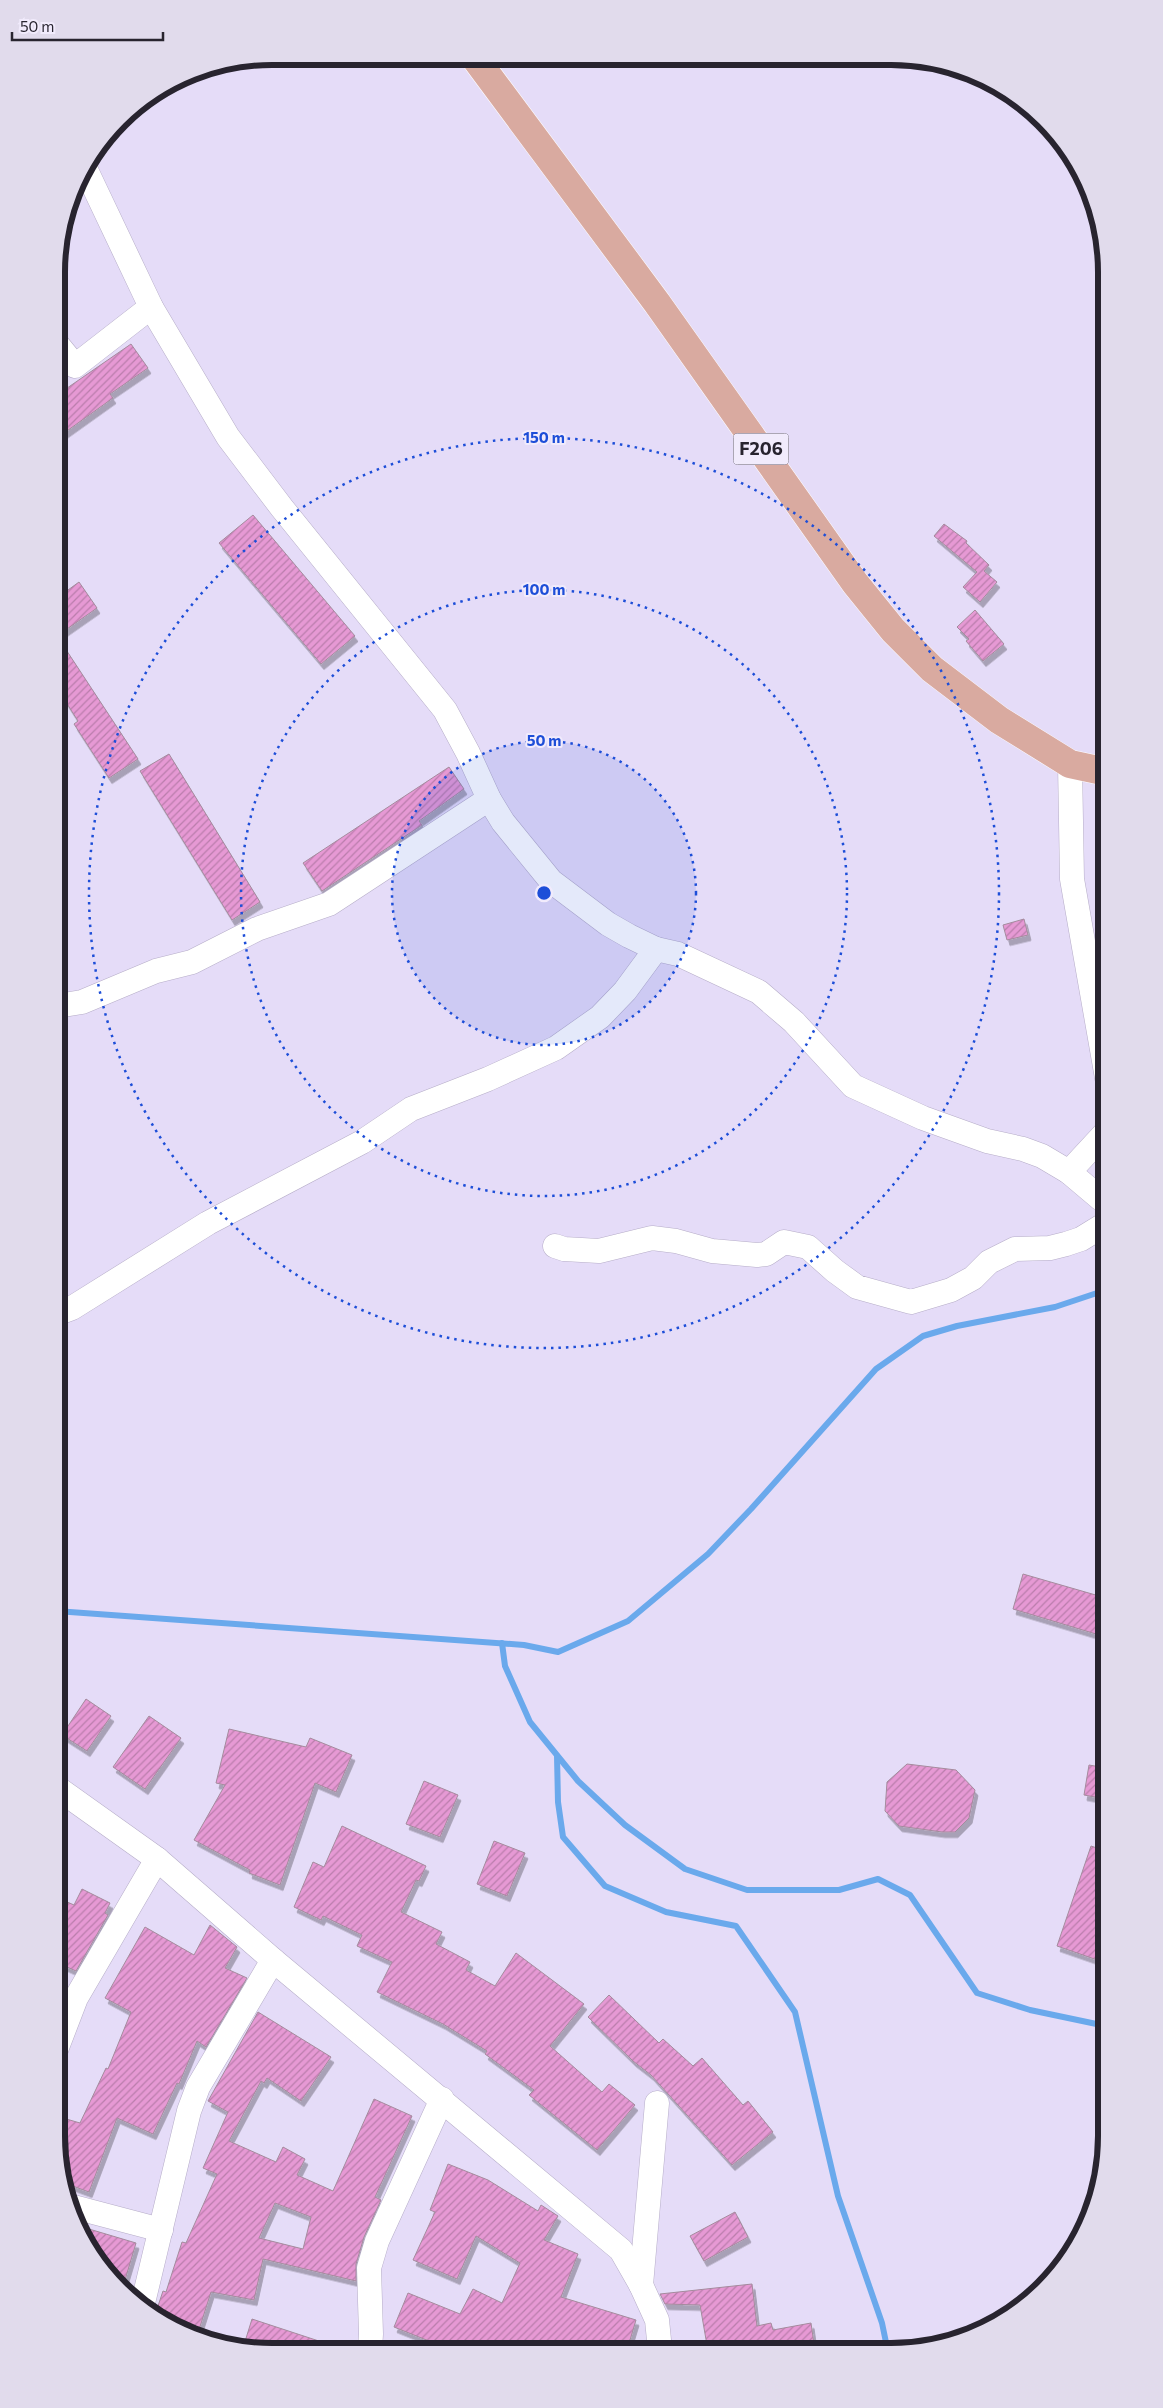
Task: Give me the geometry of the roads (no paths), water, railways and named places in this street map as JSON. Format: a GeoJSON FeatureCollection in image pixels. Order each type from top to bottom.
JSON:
{"type":"FeatureCollection","features":[{"type":"Feature","properties":{"kind":"main road","name":"F206"},"geometry":{"type":"LineString","coordinates":[[480,65],[657,302],[855,583],[893,630],[932,669],[984,709],[1070,764],[1098,770]]}},
{"type":"Feature","properties":{"kind":"street"},"geometry":{"type":"LineString","coordinates":[[89,176],[151,307],[228,437],[282,508],[445,710],[468,753],[489,799],[522,847],[551,881],[608,924],[656,950],[678,954],[759,992],[794,1022],[853,1086],[924,1118],[986,1141],[1023,1149],[1036,1154],[1069,1172],[1098,1197]]}},
{"type":"Feature","properties":{"kind":"street"},"geometry":{"type":"LineString","coordinates":[[65,354],[75,366],[151,307]]}},
{"type":"Feature","properties":{"kind":"street"},"geometry":{"type":"LineString","coordinates":[[1070,764],[1072,879],[1098,1031]]}},
{"type":"Feature","properties":{"kind":"street"},"geometry":{"type":"LineString","coordinates":[[65,1005],[82,1002],[156,971],[192,962],[257,928],[329,904],[489,799]]}},
{"type":"Feature","properties":{"kind":"street"},"geometry":{"type":"LineString","coordinates":[[65,1311],[208,1223],[362,1142],[411,1109],[488,1079],[556,1048],[600,1017],[625,991],[656,950]]}},
{"type":"Feature","properties":{"kind":"street"},"geometry":{"type":"LineString","coordinates":[[1069,1172],[1098,1140]]}},
{"type":"Feature","properties":{"kind":"street"},"geometry":{"type":"LineString","coordinates":[[555,1246],[599,1251],[652,1238],[676,1241],[712,1252],[757,1256],[766,1254],[784,1242],[808,1247],[835,1271],[857,1287],[911,1302],[951,1290],[973,1278],[989,1262],[1015,1249],[1050,1248],[1081,1239],[1098,1229]]}},
{"type":"Feature","properties":{"kind":"street"},"geometry":{"type":"LineString","coordinates":[[65,1793],[157,1859],[273,1960],[442,2099],[620,2250],[641,2285],[657,2320],[659,2343]]}},
{"type":"Feature","properties":{"kind":"street"},"geometry":{"type":"LineString","coordinates":[[65,2027],[76,1998],[157,1859]]}},
{"type":"Feature","properties":{"kind":"street"},"geometry":{"type":"LineString","coordinates":[[144,2299],[189,2111],[198,2087],[273,1960]]}},
{"type":"Feature","properties":{"kind":"street"},"geometry":{"type":"LineString","coordinates":[[370,2343],[368,2268],[377,2241],[442,2099]]}},
{"type":"Feature","properties":{"kind":"street"},"geometry":{"type":"LineString","coordinates":[[641,2285],[657,2103]]}},
{"type":"Feature","properties":{"kind":"street"},"geometry":{"type":"LineString","coordinates":[[78,2208],[161,2230]]}},
{"type":"Feature","properties":{"kind":"waterway"},"geometry":{"type":"LineString","coordinates":[[65,1612],[524,1645],[558,1652],[628,1621],[708,1554],[751,1509],[876,1369],[923,1336],[957,1326],[1055,1307],[1098,1293]]}},
{"type":"Feature","properties":{"kind":"waterway"},"geometry":{"type":"LineString","coordinates":[[502,1643],[505,1666],[530,1722],[578,1781],[625,1825],[685,1869],[747,1890],[839,1890],[878,1879],[910,1895],[977,1993],[1030,2010],[1098,2024]]}},
{"type":"Feature","properties":{"kind":"waterway"},"geometry":{"type":"LineString","coordinates":[[557,1756],[558,1802],[563,1837],[605,1886],[666,1912],[736,1926],[795,2012],[838,2196],[882,2323],[886,2343]]}}]}
